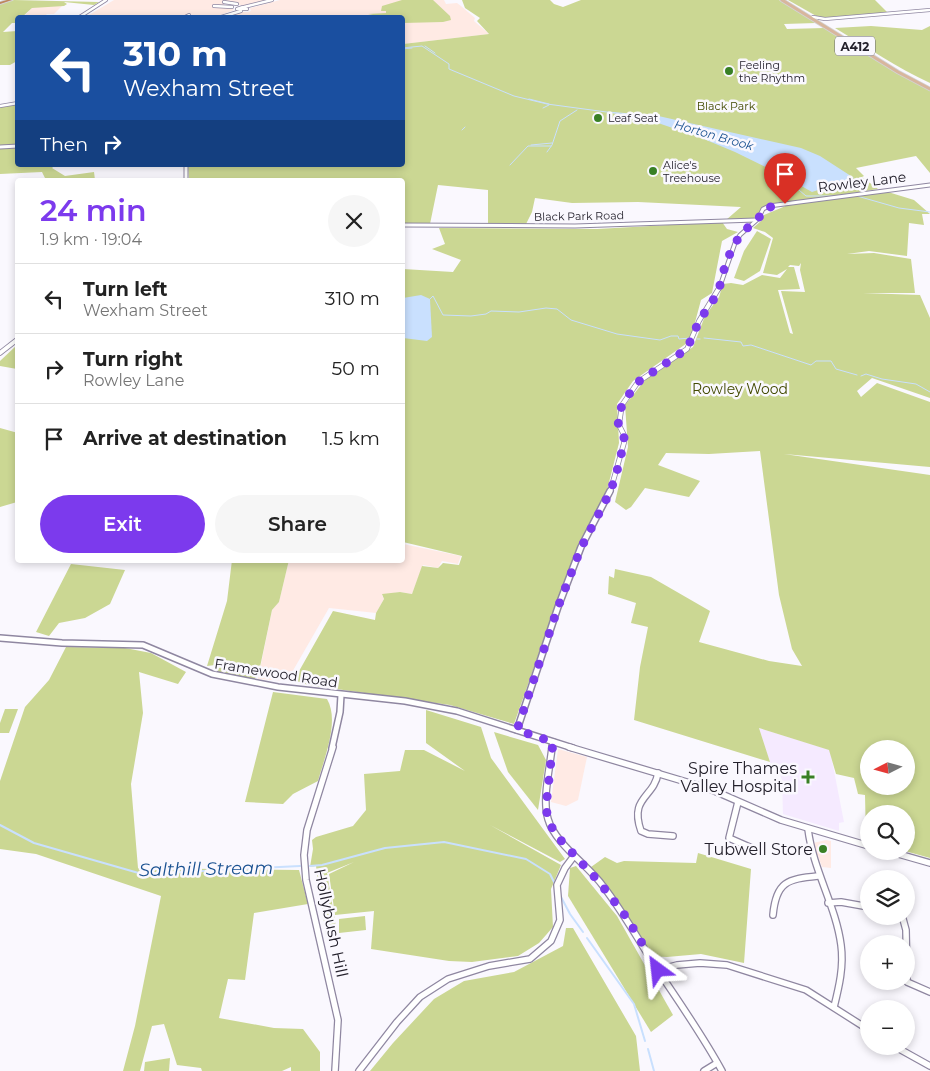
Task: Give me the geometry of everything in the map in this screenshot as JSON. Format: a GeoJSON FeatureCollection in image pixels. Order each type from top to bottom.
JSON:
{"type":"FeatureCollection","features":[{"type":"Feature","properties":{"kind":"highway"},"geometry":{"type":"LineString","coordinates":[[0,3],[10,0]]}},
{"type":"Feature","properties":{"kind":"main road","name":"A412"},"geometry":{"type":"LineString","coordinates":[[782,0],[898,72],[930,87]]}},
{"type":"Feature","properties":{"kind":"main road","name":"A412"},"geometry":{"type":"LineString","coordinates":[[786,0],[813,17],[824,21],[900,71],[930,87]]}},
{"type":"Feature","properties":{"kind":"street"},"geometry":{"type":"LineString","coordinates":[[83,15],[106,0]]}},
{"type":"Feature","properties":{"kind":"street"},"geometry":{"type":"LineString","coordinates":[[226,15],[272,0]]}},
{"type":"Feature","properties":{"kind":"street"},"geometry":{"type":"LineString","coordinates":[[224,3],[222,6],[231,6],[238,10]]}},
{"type":"Feature","properties":{"kind":"street"},"geometry":{"type":"LineString","coordinates":[[224,3],[238,10]]}},
{"type":"Feature","properties":{"kind":"street"},"geometry":{"type":"LineString","coordinates":[[214,6],[224,3],[237,4]]}},
{"type":"Feature","properties":{"kind":"street"},"geometry":{"type":"LineString","coordinates":[[824,21],[930,10]]}},
{"type":"Feature","properties":{"kind":"street"},"geometry":{"type":"LineString","coordinates":[[0,106],[15,104]]}},
{"type":"Feature","properties":{"kind":"street"},"geometry":{"type":"LineString","coordinates":[[0,147],[15,146]]}},
{"type":"Feature","properties":{"kind":"street","name":"Rowley Lane"},"geometry":{"type":"LineString","coordinates":[[517,730],[558,607],[581,548],[615,479],[624,443],[624,435],[618,425],[622,404],[638,382],[687,349],[699,321],[718,293],[726,262],[735,243],[756,220],[763,209],[770,206],[930,185]]}},
{"type":"Feature","properties":{"kind":"street","name":"Black Park Road"},"geometry":{"type":"LineString","coordinates":[[405,225],[575,226],[756,220]]}},
{"type":"Feature","properties":{"kind":"street"},"geometry":{"type":"LineString","coordinates":[[0,353],[15,341]]}},
{"type":"Feature","properties":{"kind":"street","name":"Framewood Road"},"geometry":{"type":"LineString","coordinates":[[0,638],[62,644],[143,645],[155,648],[196,669],[212,674],[278,687],[405,701],[457,711],[710,789],[778,819],[860,843]]}},
{"type":"Feature","properties":{"kind":"street","name":"Hollybush Hill"},"geometry":{"type":"LineString","coordinates":[[335,1071],[338,1020],[306,880],[304,862],[307,831],[336,734],[342,695]]}},
{"type":"Feature","properties":{"kind":"street"},"geometry":{"type":"LineString","coordinates":[[553,742],[546,807],[548,820],[556,835],[600,883],[627,918],[658,970],[705,1039],[722,1071]]}},
{"type":"Feature","properties":{"kind":"street"},"geometry":{"type":"LineString","coordinates":[[658,773],[657,784],[642,797],[639,807],[639,826],[641,831],[648,834],[673,836]]}},
{"type":"Feature","properties":{"kind":"street"},"geometry":{"type":"LineString","coordinates":[[738,802],[729,838],[754,849]]}},
{"type":"Feature","properties":{"kind":"street"},"geometry":{"type":"LineString","coordinates":[[808,829],[818,876],[839,936],[842,962],[840,983],[834,1008]]}},
{"type":"Feature","properties":{"kind":"street"},"geometry":{"type":"LineString","coordinates":[[359,1071],[397,1022],[420,997],[448,978],[489,966],[530,959],[551,941],[560,920],[557,885],[565,868],[574,856]]}},
{"type":"Feature","properties":{"kind":"street"},"geometry":{"type":"LineString","coordinates":[[915,859],[930,863]]}},
{"type":"Feature","properties":{"kind":"street"},"geometry":{"type":"LineString","coordinates":[[773,915],[777,890],[782,884],[792,880],[818,876]]}},
{"type":"Feature","properties":{"kind":"street"},"geometry":{"type":"LineString","coordinates":[[828,903],[841,902],[860,905]]}},
{"type":"Feature","properties":{"kind":"street"},"geometry":{"type":"LineString","coordinates":[[658,970],[677,965],[700,963],[727,966],[806,990],[860,1024]]}},
{"type":"Feature","properties":{"kind":"street"},"geometry":{"type":"LineString","coordinates":[[915,987],[930,992]]}},
{"type":"Feature","properties":{"kind":"street"},"geometry":{"type":"LineString","coordinates":[[910,1055],[930,1066]]}},
{"type":"Feature","properties":{"kind":"street"},"geometry":{"type":"LineString","coordinates":[[704,1071],[717,1063]]}},
{"type":"Feature","properties":{"kind":"shaded area"},"geometry":{"type":"Polygon","coordinates":[[[114,0],[266,0],[244,6],[230,3],[225,4],[221,7],[230,7],[234,10],[220,15],[89,15],[114,0]]]}},
{"type":"Feature","properties":{"kind":"shaded area"},"geometry":{"type":"Polygon","coordinates":[[[280,0],[444,0],[446,4],[457,3],[461,6],[489,34],[405,44],[405,15],[230,15],[237,12],[251,11],[250,8],[280,0]]]}},
{"type":"Feature","properties":{"kind":"shaded area"},"geometry":{"type":"Polygon","coordinates":[[[62,6],[54,14],[25,15],[32,8],[62,6]]]}},
{"type":"Feature","properties":{"kind":"shaded area"},"geometry":{"type":"Polygon","coordinates":[[[405,544],[461,556],[458,564],[442,561],[438,568],[423,565],[412,594],[400,592],[382,595],[384,599],[376,613],[329,608],[287,681],[258,679],[272,610],[279,602],[288,563],[405,563],[405,544]]]}},
{"type":"Feature","properties":{"kind":"shaded area","name":"Spire Thames Valley Hospital"},"geometry":{"type":"Polygon","coordinates":[[[759,728],[830,750],[844,822],[839,823],[839,831],[783,814],[782,781],[778,766],[770,763],[759,728]]]}},
{"type":"Feature","properties":{"kind":"shaded area"},"geometry":{"type":"Polygon","coordinates":[[[558,749],[587,757],[578,800],[566,806],[551,802],[558,749]]]}},
{"type":"Feature","properties":{"kind":"shaded area"},"geometry":{"type":"Polygon","coordinates":[[[826,840],[831,841],[831,868],[822,867],[818,856],[814,852],[813,843],[826,840]]]}},
{"type":"Feature","properties":{"kind":"green space"},"geometry":{"type":"Polygon","coordinates":[[[14,0],[99,2],[94,5],[64,2],[67,4],[64,6],[32,8],[24,15],[15,15],[15,23],[12,23],[3,32],[15,31],[15,62],[10,65],[0,65],[0,4],[14,0]]]}},
{"type":"Feature","properties":{"kind":"green space"},"geometry":{"type":"Polygon","coordinates":[[[402,0],[433,0],[450,16],[451,20],[405,23],[405,15],[368,14],[386,13],[386,11],[381,11],[382,6],[402,0]]]}},
{"type":"Feature","properties":{"kind":"green space","name":"Black Park"},"geometry":{"type":"Polygon","coordinates":[[[462,0],[550,0],[554,4],[563,7],[581,0],[779,0],[816,23],[784,24],[787,29],[824,28],[896,72],[930,90],[930,173],[916,156],[856,168],[864,176],[862,177],[878,189],[762,207],[757,217],[751,219],[726,220],[741,207],[638,202],[572,203],[535,198],[532,212],[526,224],[488,224],[488,190],[438,185],[430,224],[405,224],[405,178],[189,178],[188,167],[405,167],[405,44],[489,34],[477,21],[480,18],[465,8],[462,0]]]}},
{"type":"Feature","properties":{"kind":"green space"},"geometry":{"type":"Polygon","coordinates":[[[788,0],[875,0],[888,13],[826,19],[818,17],[788,0]]]}},
{"type":"Feature","properties":{"kind":"green space"},"geometry":{"type":"Polygon","coordinates":[[[871,26],[922,30],[930,26],[930,83],[894,64],[835,28],[871,26]]]}},
{"type":"Feature","properties":{"kind":"green space"},"geometry":{"type":"Polygon","coordinates":[[[15,104],[15,145],[0,146],[0,107],[15,104]]]}},
{"type":"Feature","properties":{"kind":"green space"},"geometry":{"type":"Polygon","coordinates":[[[15,148],[15,167],[53,167],[65,176],[94,172],[95,178],[45,178],[42,172],[0,174],[0,149],[15,148]]]}},
{"type":"Feature","properties":{"kind":"green space","name":"Rowley Wood"},"geometry":{"type":"Polygon","coordinates":[[[888,192],[914,200],[930,214],[922,214],[924,225],[909,223],[907,256],[869,251],[847,254],[874,253],[911,259],[915,293],[863,293],[920,295],[930,318],[930,398],[872,378],[857,391],[861,397],[877,383],[930,402],[930,467],[784,454],[930,475],[930,858],[915,854],[915,805],[865,805],[865,795],[915,795],[915,740],[860,740],[860,794],[858,794],[854,778],[836,774],[829,750],[759,728],[770,762],[634,720],[640,667],[648,627],[631,623],[636,603],[608,594],[609,576],[614,578],[615,569],[651,577],[710,611],[699,642],[769,661],[802,666],[792,649],[779,595],[760,451],[709,454],[666,453],[658,465],[700,481],[689,497],[645,488],[631,507],[626,510],[615,502],[628,447],[625,405],[646,379],[693,347],[705,316],[719,297],[723,284],[743,285],[762,275],[780,278],[787,269],[777,275],[763,273],[773,238],[765,232],[753,228],[761,221],[764,215],[788,205],[888,192]],[[801,263],[799,266],[790,265],[788,267],[794,267],[800,289],[778,290],[790,333],[793,334],[781,291],[805,292],[800,270],[801,263]]]}},
{"type":"Feature","properties":{"kind":"green space"},"geometry":{"type":"Polygon","coordinates":[[[722,222],[727,229],[738,232],[722,241],[712,293],[701,300],[690,341],[633,381],[617,404],[619,443],[605,498],[586,545],[559,596],[514,724],[450,705],[308,685],[294,680],[333,611],[375,620],[376,613],[384,599],[382,594],[400,592],[412,594],[422,566],[438,568],[443,563],[459,565],[462,556],[405,542],[405,269],[453,272],[461,260],[432,249],[445,244],[439,228],[597,229],[722,222]]]}},
{"type":"Feature","properties":{"kind":"green space"},"geometry":{"type":"Polygon","coordinates":[[[757,231],[771,239],[760,271],[744,281],[734,278],[744,251],[757,231]]]}},
{"type":"Feature","properties":{"kind":"green space"},"geometry":{"type":"Polygon","coordinates":[[[15,347],[15,369],[0,366],[0,361],[15,347]]]}},
{"type":"Feature","properties":{"kind":"green space"},"geometry":{"type":"Polygon","coordinates":[[[0,428],[15,432],[15,503],[0,507],[0,428]]]}},
{"type":"Feature","properties":{"kind":"green space"},"geometry":{"type":"Polygon","coordinates":[[[232,563],[288,563],[279,602],[272,610],[260,667],[258,667],[255,679],[214,671],[215,665],[207,666],[227,601],[232,563]]]}},
{"type":"Feature","properties":{"kind":"green space"},"geometry":{"type":"Polygon","coordinates":[[[71,564],[125,570],[110,604],[85,618],[59,623],[49,636],[36,632],[71,564]]]}},
{"type":"Feature","properties":{"kind":"green space"},"geometry":{"type":"Polygon","coordinates":[[[66,647],[125,648],[151,653],[186,672],[178,684],[139,672],[143,713],[131,784],[138,868],[299,870],[308,904],[254,913],[245,980],[228,979],[219,1018],[274,1028],[303,1029],[320,1052],[320,1071],[291,1071],[291,1067],[282,1071],[202,1071],[201,1068],[177,1065],[164,1024],[152,1026],[140,1071],[123,1071],[135,1026],[161,896],[36,854],[0,849],[0,781],[25,707],[49,680],[66,647]]]}},
{"type":"Feature","properties":{"kind":"green space"},"geometry":{"type":"Polygon","coordinates":[[[273,692],[327,699],[331,708],[332,718],[330,740],[318,781],[293,794],[283,804],[245,802],[273,692]]]}},
{"type":"Feature","properties":{"kind":"green space"},"geometry":{"type":"Polygon","coordinates":[[[5,709],[18,709],[9,733],[0,733],[0,723],[5,709]]]}},
{"type":"Feature","properties":{"kind":"green space"},"geometry":{"type":"Polygon","coordinates":[[[426,710],[481,727],[491,758],[565,859],[560,862],[490,825],[561,865],[551,889],[553,927],[539,943],[518,956],[472,962],[449,961],[371,949],[374,911],[335,915],[329,874],[354,862],[327,873],[336,927],[326,936],[316,866],[310,867],[313,849],[312,840],[316,837],[353,826],[366,810],[364,774],[400,771],[405,750],[424,750],[465,771],[426,743],[426,710]]]}},
{"type":"Feature","properties":{"kind":"green space"},"geometry":{"type":"Polygon","coordinates":[[[494,732],[538,745],[546,760],[538,810],[508,772],[494,732]]]}},
{"type":"Feature","properties":{"kind":"green space"},"geometry":{"type":"Polygon","coordinates":[[[698,853],[751,869],[744,963],[701,954],[667,957],[650,956],[591,867],[605,857],[617,863],[624,861],[696,863],[698,853]]]}},
{"type":"Feature","properties":{"kind":"green space"},"geometry":{"type":"Polygon","coordinates":[[[576,866],[617,916],[673,1015],[651,1032],[568,896],[570,868],[576,866]]]}},
{"type":"Feature","properties":{"kind":"green space"},"geometry":{"type":"Polygon","coordinates":[[[365,916],[366,930],[339,933],[339,919],[365,916]]]}},
{"type":"Feature","properties":{"kind":"green space"},"geometry":{"type":"Polygon","coordinates":[[[566,928],[573,928],[636,1036],[640,1071],[370,1071],[434,999],[464,981],[514,972],[563,946],[566,928]]]}},
{"type":"Feature","properties":{"kind":"green space"},"geometry":{"type":"Polygon","coordinates":[[[170,1058],[169,1071],[144,1071],[145,1062],[170,1058]]]}},
{"type":"Feature","properties":{"kind":"water"},"geometry":{"type":"Polygon","coordinates":[[[654,115],[801,148],[820,156],[854,178],[812,192],[735,152],[658,123],[651,118],[654,115]]]}},
{"type":"Feature","properties":{"kind":"water"},"geometry":{"type":"Polygon","coordinates":[[[421,295],[430,299],[432,337],[427,341],[405,338],[405,298],[421,295]]]}},
{"type":"Feature","properties":{"kind":"waterway","name":"Horton Brook"},"geometry":{"type":"LineString","coordinates":[[405,48],[422,46],[449,64],[449,69],[514,96],[547,104],[651,118]]}},
{"type":"Feature","properties":{"kind":"waterway","name":"Horton Brook"},"geometry":{"type":"LineString","coordinates":[[425,46],[435,53]]}},
{"type":"Feature","properties":{"kind":"waterway","name":"Horton Brook"},"geometry":{"type":"LineString","coordinates":[[405,49],[412,48]]}},
{"type":"Feature","properties":{"kind":"waterway","name":"Horton Brook"},"geometry":{"type":"LineString","coordinates":[[529,99],[549,104]]}},
{"type":"Feature","properties":{"kind":"waterway","name":"Horton Brook"},"geometry":{"type":"LineString","coordinates":[[543,108],[549,105]]}},
{"type":"Feature","properties":{"kind":"waterway"},"geometry":{"type":"LineString","coordinates":[[547,152],[552,145],[560,121],[577,110]]}},
{"type":"Feature","properties":{"kind":"waterway","name":"Horton Brook"},"geometry":{"type":"LineString","coordinates":[[608,112],[652,116]]}},
{"type":"Feature","properties":{"kind":"waterway"},"geometry":{"type":"LineString","coordinates":[[462,130],[465,127]]}},
{"type":"Feature","properties":{"kind":"waterway"},"geometry":{"type":"LineString","coordinates":[[531,145],[552,143]]}},
{"type":"Feature","properties":{"kind":"waterway"},"geometry":{"type":"LineString","coordinates":[[510,165],[528,146],[551,146]]}},
{"type":"Feature","properties":{"kind":"waterway","name":"Horton Brook"},"geometry":{"type":"LineString","coordinates":[[785,178],[806,196],[836,196]]}},
{"type":"Feature","properties":{"kind":"waterway"},"geometry":{"type":"LineString","coordinates":[[785,178],[780,182],[785,186]]}},
{"type":"Feature","properties":{"kind":"waterway","name":"Horton Brook"},"geometry":{"type":"LineString","coordinates":[[857,196],[899,208],[930,212]]}},
{"type":"Feature","properties":{"kind":"waterway"},"geometry":{"type":"LineString","coordinates":[[430,299],[433,296],[443,315],[471,316],[486,314],[491,311],[519,312],[546,308],[557,309],[571,320],[617,334],[660,340],[671,336],[678,336],[679,339],[690,338]]}},
{"type":"Feature","properties":{"kind":"waterway"},"geometry":{"type":"LineString","coordinates":[[704,338],[741,342],[743,346],[751,345],[811,365],[816,361],[831,361],[836,369],[857,375]]}},
{"type":"Feature","properties":{"kind":"waterway"},"geometry":{"type":"LineString","coordinates":[[861,376],[866,374],[882,379],[916,384],[930,392]]}},
{"type":"Feature","properties":{"kind":"waterway","name":"Salthill Stream"},"geometry":{"type":"LineString","coordinates":[[0,825],[34,843],[142,874],[300,866]]}},
{"type":"Feature","properties":{"kind":"waterway","name":"Salthill Stream"},"geometry":{"type":"LineString","coordinates":[[310,866],[322,865],[385,848],[444,842],[526,859],[550,874],[554,882]]}},
{"type":"Feature","properties":{"kind":"waterway","name":"Salthill Stream"},"geometry":{"type":"LineString","coordinates":[[560,895],[570,914],[583,932]]}},
{"type":"Feature","properties":{"kind":"waterway","name":"Salthill Stream"},"geometry":{"type":"LineString","coordinates":[[587,938],[634,1004],[645,1041]]}},
{"type":"Feature","properties":{"kind":"waterway","name":"Salthill Stream"},"geometry":{"type":"LineString","coordinates":[[648,1049],[654,1071]]}},
{"type":"Feature","properties":{"kind":"place","name":"Feeling the Rhythm"},"geometry":{"type":"Point","coordinates":[729,71]}},
{"type":"Feature","properties":{"kind":"place","name":"Leaf Seat"},"geometry":{"type":"Point","coordinates":[598,118]}},
{"type":"Feature","properties":{"kind":"place","name":"Alice's Treehouse"},"geometry":{"type":"Point","coordinates":[653,171]}},
{"type":"Feature","properties":{"kind":"place","name":"Spire Thames Valley Hospital"},"geometry":{"type":"Point","coordinates":[808,777]}},
{"type":"Feature","properties":{"kind":"place","name":"Tubwell Store"},"geometry":{"type":"Point","coordinates":[823,849]}},
{"type":"Feature","properties":{"kind":"route"},"geometry":{"type":"LineString","coordinates":[[658,970],[627,918],[600,883],[556,835],[548,820],[546,807],[553,742],[517,730],[558,607],[581,548],[615,479],[624,443],[624,435],[618,425],[622,404],[638,382],[687,349],[699,321],[718,293],[726,262],[740,235],[758,219],[763,209],[785,204]]}}]}
